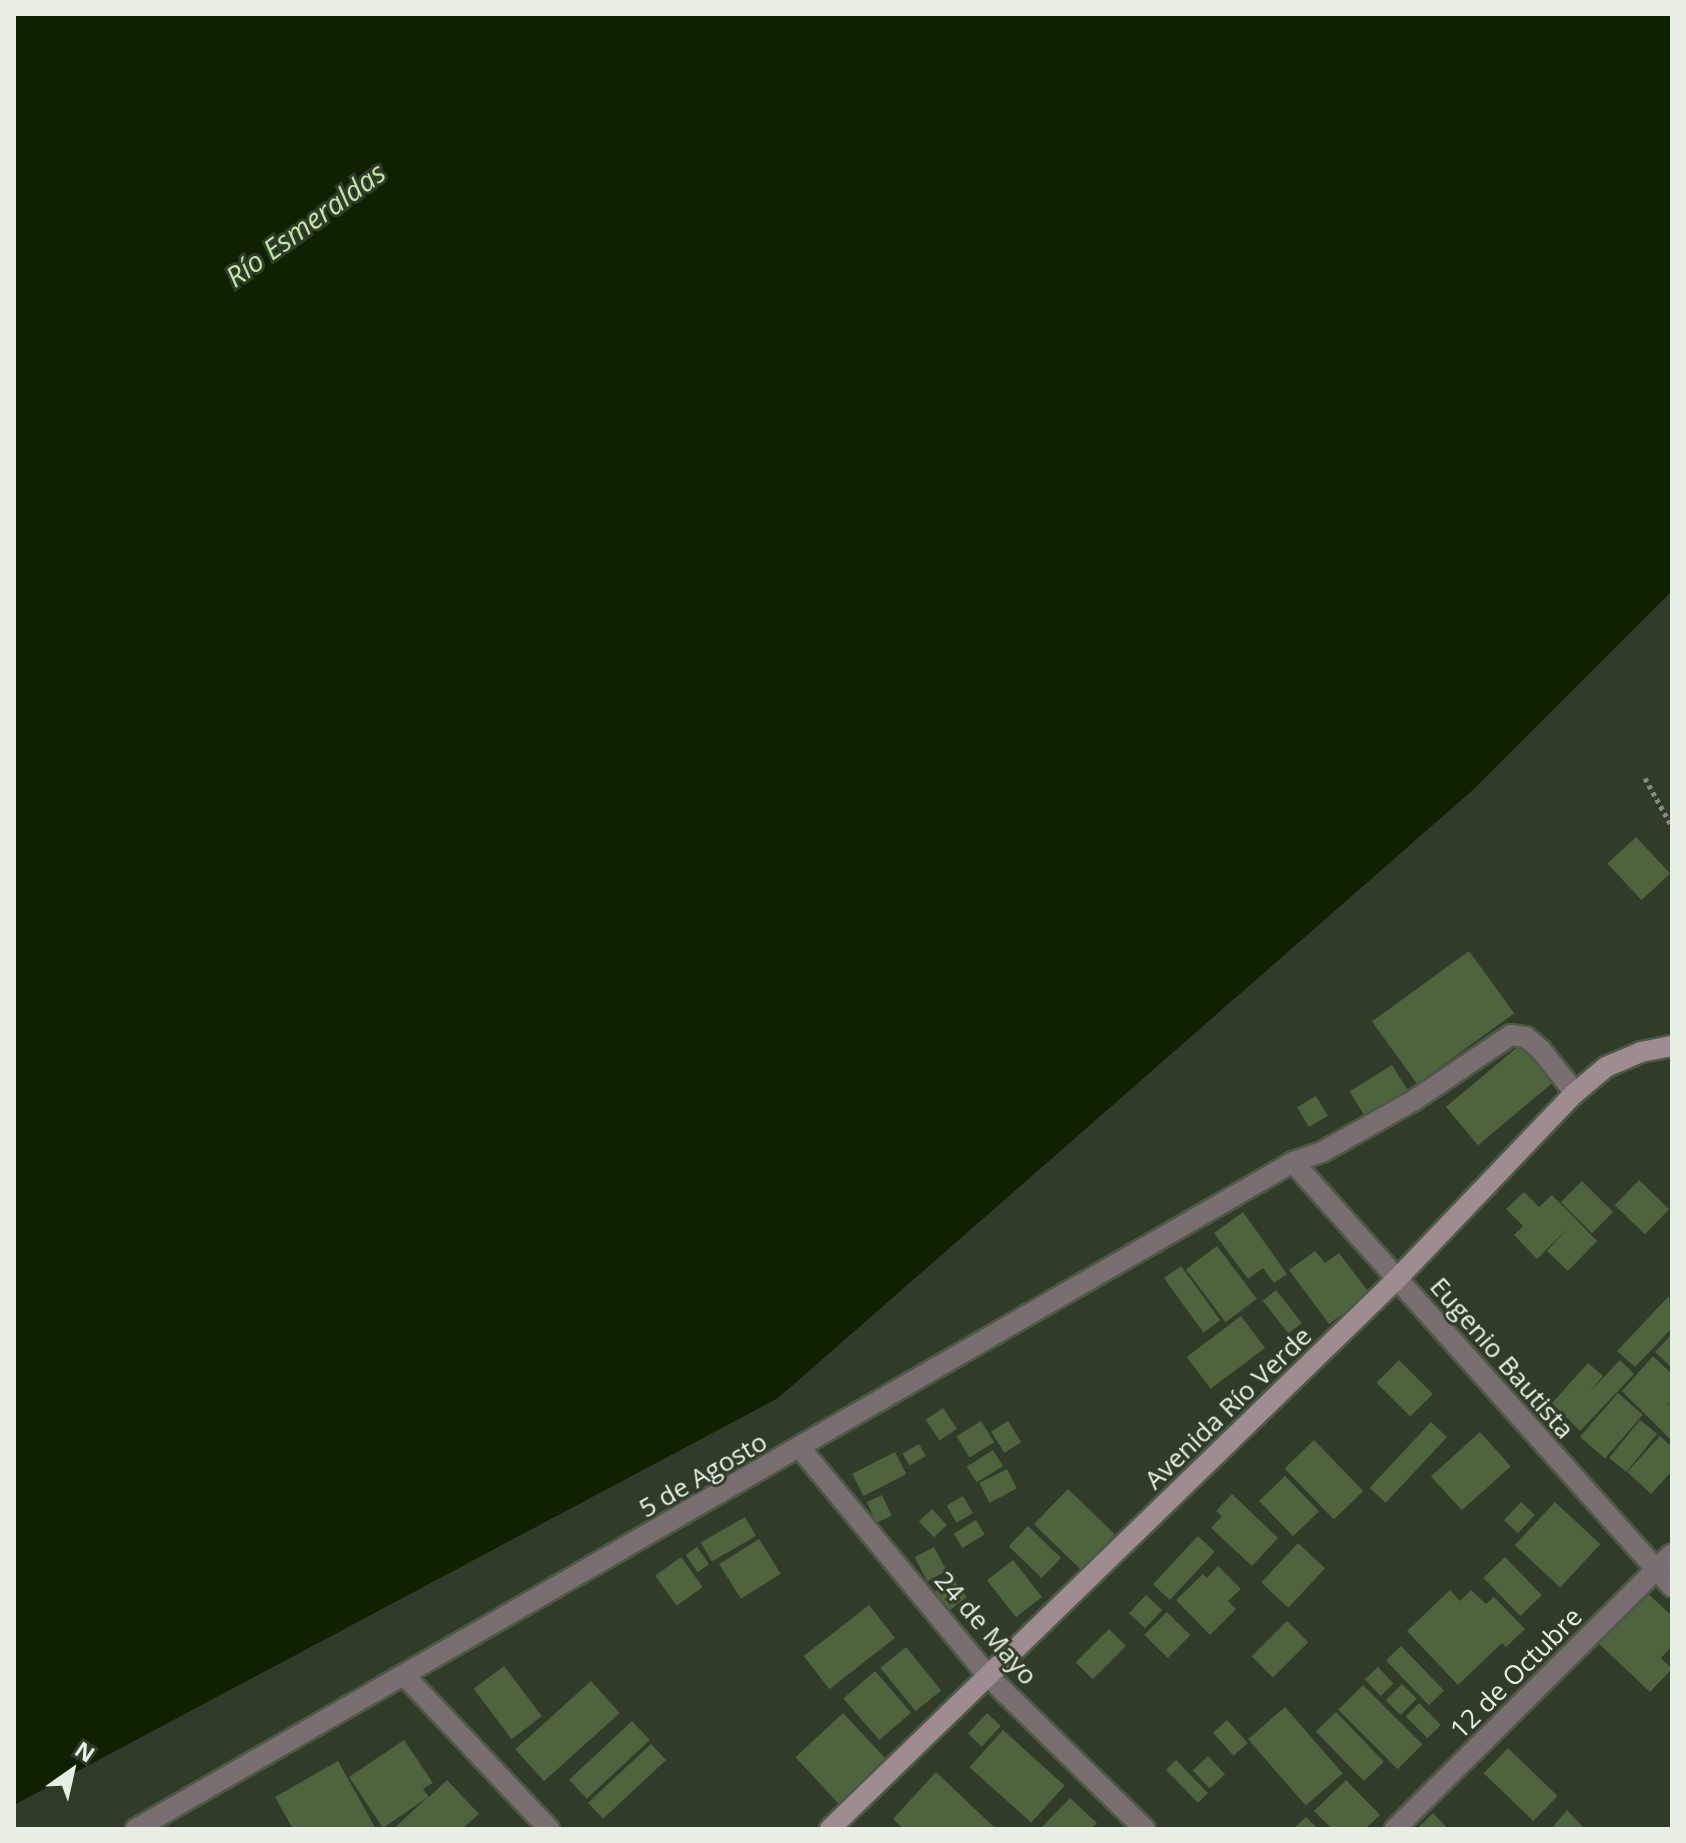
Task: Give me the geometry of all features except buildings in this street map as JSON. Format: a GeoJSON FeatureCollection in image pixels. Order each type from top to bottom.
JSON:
{"type":"FeatureCollection","features":[{"type":"Feature","properties":{"kind":"main road","name":"Avenida Río Verde"},"geometry":{"type":"LineString","coordinates":[[830,1829],[1397,1279],[1575,1093],[1606,1067],[1641,1052],[1672,1046]]}},
{"type":"Feature","properties":{"kind":"street","name":"5 de Agosto"},"geometry":{"type":"LineString","coordinates":[[136,1829],[801,1449],[1293,1162],[1322,1152],[1413,1101],[1511,1035],[1526,1037],[1541,1050],[1575,1093]]}},
{"type":"Feature","properties":{"kind":"street","name":"Eugenio Bautista"},"geometry":{"type":"LineString","coordinates":[[1293,1162],[1655,1572],[1672,1587]]}},
{"type":"Feature","properties":{"kind":"street","name":"24 de Mayo"},"geometry":{"type":"LineString","coordinates":[[801,1449],[989,1677],[1145,1829]]}},
{"type":"Feature","properties":{"kind":"street","name":"12 de Octubre"},"geometry":{"type":"LineString","coordinates":[[1395,1829],[1672,1554]]}},
{"type":"Feature","properties":{"kind":"street"},"geometry":{"type":"LineString","coordinates":[[405,1676],[549,1829]]}},
{"type":"Feature","properties":{"kind":"path"},"geometry":{"type":"LineString","coordinates":[[1645,778],[1672,827]]}},
{"type":"Feature","properties":{"kind":"water","name":"Río Esmeraldas"},"geometry":{"type":"Polygon","coordinates":[[[14,14],[1672,14],[1672,591],[1475,788],[778,1398],[14,1805],[14,14]]]}}]}
